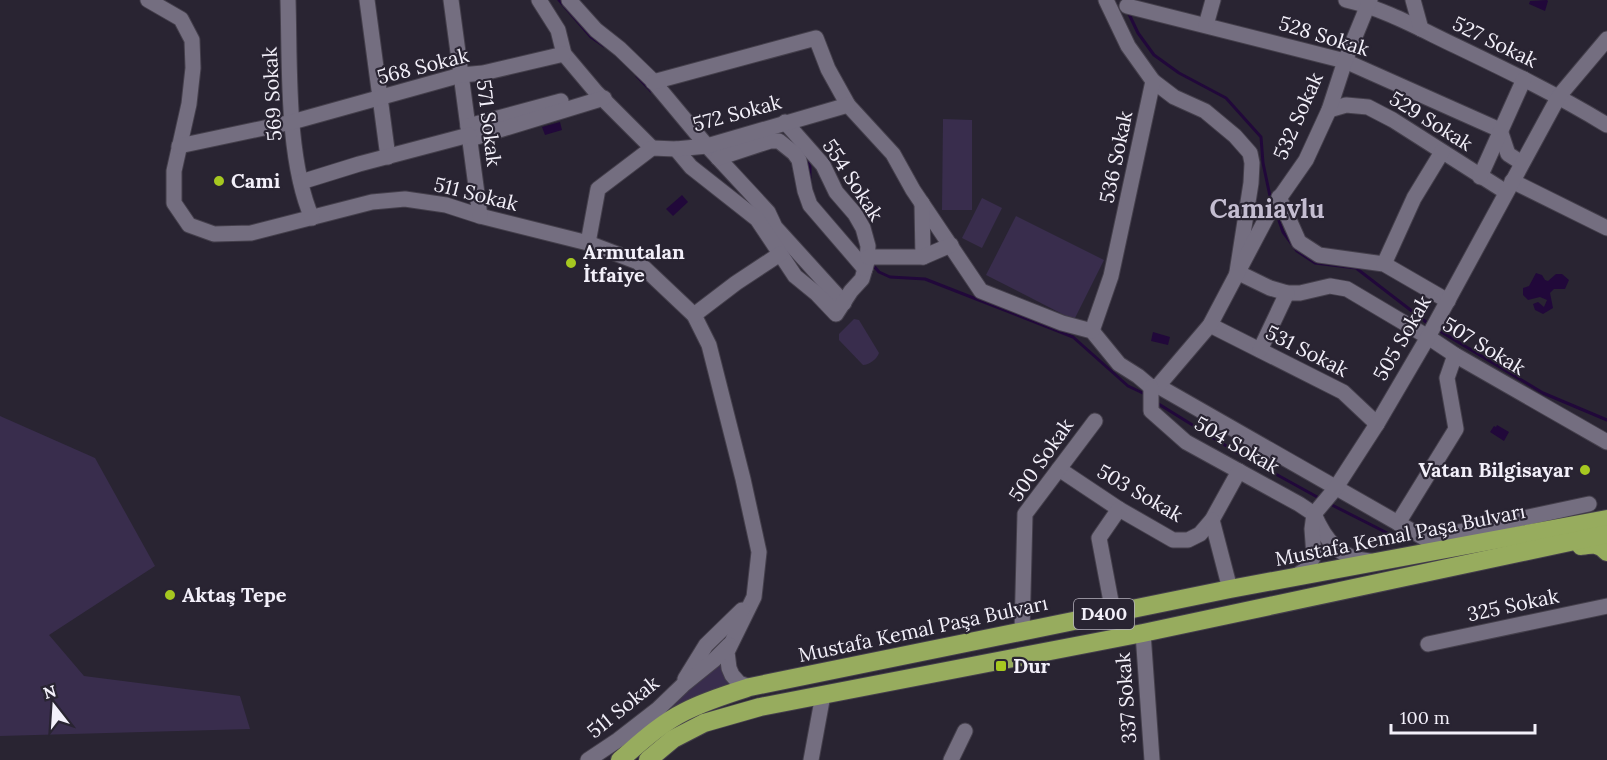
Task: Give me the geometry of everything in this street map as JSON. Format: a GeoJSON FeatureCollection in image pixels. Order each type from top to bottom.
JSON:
{"type":"FeatureCollection","features":[{"type":"Feature","properties":{"kind":"highway","name":"Mustafa Kemal Paşa Bulvarı"},"geometry":{"type":"LineString","coordinates":[[620,760],[657,729],[684,712],[750,687],[1230,589],[1607,519]]}},
{"type":"Feature","properties":{"kind":"highway","name":"Mustafa Kemal Paşa Bulvarı"},"geometry":{"type":"LineString","coordinates":[[648,760],[673,739],[704,723],[759,707],[1143,633],[1607,534]]}},
{"type":"Feature","properties":{"kind":"highway"},"geometry":{"type":"LineString","coordinates":[[1475,563],[1593,544],[1602,546],[1607,552]]}},
{"type":"Feature","properties":{"kind":"street","name":"569 Sokak"},"geometry":{"type":"LineString","coordinates":[[288,0],[292,122],[303,198],[312,218]]}},
{"type":"Feature","properties":{"kind":"street"},"geometry":{"type":"LineString","coordinates":[[367,0],[388,157]]}},
{"type":"Feature","properties":{"kind":"street","name":"571 Sokak"},"geometry":{"type":"LineString","coordinates":[[451,0],[480,216]]}},
{"type":"Feature","properties":{"kind":"street"},"geometry":{"type":"LineString","coordinates":[[540,0],[558,30],[564,54],[652,148],[597,189],[588,243]]}},
{"type":"Feature","properties":{"kind":"street"},"geometry":{"type":"LineString","coordinates":[[569,0],[596,30],[620,49],[654,82],[707,146],[768,212],[775,227],[844,303]]}},
{"type":"Feature","properties":{"kind":"street"},"geometry":{"type":"LineString","coordinates":[[1106,0],[1128,46],[1153,81],[1174,97],[1205,111],[1235,136],[1250,153],[1251,183],[1237,272]]}},
{"type":"Feature","properties":{"kind":"street"},"geometry":{"type":"LineString","coordinates":[[1206,25],[1213,0]]}},
{"type":"Feature","properties":{"kind":"street","name":"527 Sokak"},"geometry":{"type":"LineString","coordinates":[[1346,0],[1369,3],[1559,96],[1607,125]]}},
{"type":"Feature","properties":{"kind":"street"},"geometry":{"type":"LineString","coordinates":[[1413,0],[1420,29]]}},
{"type":"Feature","properties":{"kind":"street","name":"511 Sokak"},"geometry":{"type":"LineString","coordinates":[[154,1],[181,19],[192,40],[193,68],[189,104],[174,171],[174,203],[189,225],[214,234],[251,233],[372,202],[405,199],[446,205],[480,216],[588,243],[638,262],[694,315],[709,345],[759,552],[754,597],[729,645],[714,660],[682,685],[658,710],[588,760]]}},
{"type":"Feature","properties":{"kind":"street","name":"532 Sokak"},"geometry":{"type":"LineString","coordinates":[[1155,387],[1210,326],[1269,213],[1306,160],[1329,110],[1345,61],[1369,3]]}},
{"type":"Feature","properties":{"kind":"street","name":"528 Sokak"},"geometry":{"type":"LineString","coordinates":[[1127,6],[1345,61],[1500,130]]}},
{"type":"Feature","properties":{"kind":"street","name":"554 Sokak"},"geometry":{"type":"LineString","coordinates":[[654,82],[816,38],[828,69],[848,105],[892,154],[981,291],[1062,323],[1092,331]]}},
{"type":"Feature","properties":{"kind":"street"},"geometry":{"type":"LineString","coordinates":[[1559,96],[1607,39]]}},
{"type":"Feature","properties":{"kind":"street","name":"568 Sokak"},"geometry":{"type":"LineString","coordinates":[[179,147],[292,122],[461,75],[483,73],[564,54]]}},
{"type":"Feature","properties":{"kind":"street"},"geometry":{"type":"LineString","coordinates":[[1480,177],[1524,79]]}},
{"type":"Feature","properties":{"kind":"street","name":"536 Sokak"},"geometry":{"type":"LineString","coordinates":[[1092,331],[1111,276],[1153,81]]}},
{"type":"Feature","properties":{"kind":"street"},"geometry":{"type":"LineString","coordinates":[[301,182],[600,95]]}},
{"type":"Feature","properties":{"kind":"street","name":"505 Sokak"},"geometry":{"type":"LineString","coordinates":[[1314,514],[1335,489],[1377,424],[1428,337],[1559,96]]}},
{"type":"Feature","properties":{"kind":"street","name":"572 Sokak"},"geometry":{"type":"LineString","coordinates":[[652,148],[676,149],[707,146],[848,105]]}},
{"type":"Feature","properties":{"kind":"street","name":"529 Sokak"},"geometry":{"type":"LineString","coordinates":[[1329,110],[1346,105],[1368,107],[1393,120],[1480,177],[1607,228]]}},
{"type":"Feature","properties":{"kind":"street","name":"554 Sokak"},"geometry":{"type":"LineString","coordinates":[[785,122],[823,165],[836,192],[855,214],[863,228],[868,246],[867,263]]}},
{"type":"Feature","properties":{"kind":"street"},"geometry":{"type":"LineString","coordinates":[[1500,130],[1508,154],[1522,163]]}},
{"type":"Feature","properties":{"kind":"street"},"geometry":{"type":"LineString","coordinates":[[718,158],[770,141],[779,141],[799,160],[810,206],[867,263]]}},
{"type":"Feature","properties":{"kind":"street"},"geometry":{"type":"LineString","coordinates":[[676,149],[691,167],[757,219],[795,276],[836,314],[850,291],[862,279],[867,263]]}},
{"type":"Feature","properties":{"kind":"street"},"geometry":{"type":"LineString","coordinates":[[1384,264],[1414,198],[1442,152]]}},
{"type":"Feature","properties":{"kind":"street"},"geometry":{"type":"LineString","coordinates":[[1251,183],[1256,210],[1262,215],[1269,213]]}},
{"type":"Feature","properties":{"kind":"street"},"geometry":{"type":"LineString","coordinates":[[1279,197],[1299,242],[1319,255],[1384,264],[1448,301]]}},
{"type":"Feature","properties":{"kind":"street"},"geometry":{"type":"LineString","coordinates":[[922,203],[923,257]]}},
{"type":"Feature","properties":{"kind":"street"},"geometry":{"type":"LineString","coordinates":[[867,263],[923,257],[951,245]]}},
{"type":"Feature","properties":{"kind":"street"},"geometry":{"type":"LineString","coordinates":[[694,315],[736,283],[780,254]]}},
{"type":"Feature","properties":{"kind":"street","name":"507 Sokak"},"geometry":{"type":"LineString","coordinates":[[1237,272],[1270,288],[1287,293],[1300,293],[1330,286],[1347,288],[1455,355],[1607,442]]}},
{"type":"Feature","properties":{"kind":"street"},"geometry":{"type":"LineString","coordinates":[[1260,350],[1287,293]]}},
{"type":"Feature","properties":{"kind":"street","name":"531 Sokak"},"geometry":{"type":"LineString","coordinates":[[1210,326],[1343,392],[1377,424]]}},
{"type":"Feature","properties":{"kind":"street"},"geometry":{"type":"LineString","coordinates":[[1092,331],[1119,364],[1155,387],[1426,539],[1589,504]]}},
{"type":"Feature","properties":{"kind":"street"},"geometry":{"type":"LineString","coordinates":[[1398,523],[1456,429],[1447,378],[1455,355]]}},
{"type":"Feature","properties":{"kind":"street","name":"504 Sokak"},"geometry":{"type":"LineString","coordinates":[[1155,387],[1151,411],[1186,442],[1314,514]]}},
{"type":"Feature","properties":{"kind":"street","name":"500 Sokak"},"geometry":{"type":"LineString","coordinates":[[1022,633],[1025,514],[1095,421]]}},
{"type":"Feature","properties":{"kind":"street","name":"503 Sokak"},"geometry":{"type":"LineString","coordinates":[[1059,469],[1119,509],[1173,540],[1188,540],[1200,534],[1212,520],[1239,471]]}},
{"type":"Feature","properties":{"kind":"street"},"geometry":{"type":"LineString","coordinates":[[1113,612],[1099,538],[1119,509]]}},
{"type":"Feature","properties":{"kind":"street"},"geometry":{"type":"LineString","coordinates":[[1314,514],[1320,529],[1341,553],[1360,560],[1383,561]]}},
{"type":"Feature","properties":{"kind":"street"},"geometry":{"type":"LineString","coordinates":[[1291,578],[1305,570],[1314,556],[1312,529],[1314,514]]}},
{"type":"Feature","properties":{"kind":"street"},"geometry":{"type":"LineString","coordinates":[[1212,520],[1230,589]]}},
{"type":"Feature","properties":{"kind":"street","name":"511 Sokak"},"geometry":{"type":"LineString","coordinates":[[682,685],[706,645],[754,597]]}},
{"type":"Feature","properties":{"kind":"street","name":"325 Sokak"},"geometry":{"type":"LineString","coordinates":[[1428,644],[1607,606]]}},
{"type":"Feature","properties":{"kind":"street","name":"337 Sokak"},"geometry":{"type":"LineString","coordinates":[[1143,633],[1152,760]]}},
{"type":"Feature","properties":{"kind":"street"},"geometry":{"type":"LineString","coordinates":[[729,645],[728,660],[732,675],[740,683],[750,687]]}},
{"type":"Feature","properties":{"kind":"street"},"geometry":{"type":"LineString","coordinates":[[811,760],[823,695]]}},
{"type":"Feature","properties":{"kind":"street"},"geometry":{"type":"LineString","coordinates":[[951,760],[965,731]]}},
{"type":"Feature","properties":{"kind":"shaded area"},"geometry":{"type":"Polygon","coordinates":[[[1547,0],[1545,11],[1529,4],[1530,1],[1547,0]]]}},
{"type":"Feature","properties":{"kind":"shaded area"},"geometry":{"type":"Polygon","coordinates":[[[943,119],[972,120],[972,210],[942,210],[943,119]]]}},
{"type":"Feature","properties":{"kind":"shaded area"},"geometry":{"type":"Polygon","coordinates":[[[560,122],[562,130],[545,135],[542,127],[560,122]]]}},
{"type":"Feature","properties":{"kind":"shaded area"},"geometry":{"type":"Polygon","coordinates":[[[682,195],[688,202],[673,216],[666,209],[682,195]]]}},
{"type":"Feature","properties":{"kind":"shaded area"},"geometry":{"type":"Polygon","coordinates":[[[982,198],[1002,208],[982,248],[962,238],[982,198]]]}},
{"type":"Feature","properties":{"kind":"shaded area"},"geometry":{"type":"Polygon","coordinates":[[[1016,216],[1104,260],[1074,320],[986,275],[1016,216]]]}},
{"type":"Feature","properties":{"kind":"shaded area"},"geometry":{"type":"Polygon","coordinates":[[[1536,273],[1548,281],[1556,274],[1562,274],[1569,280],[1565,289],[1554,289],[1550,293],[1553,308],[1543,314],[1535,310],[1533,304],[1538,302],[1544,307],[1547,300],[1540,297],[1528,300],[1523,295],[1523,288],[1529,286],[1536,273]]]}},
{"type":"Feature","properties":{"kind":"shaded area"},"geometry":{"type":"Polygon","coordinates":[[[854,319],[859,320],[879,353],[875,359],[865,365],[839,340],[839,334],[854,319]]]}},
{"type":"Feature","properties":{"kind":"shaded area"},"geometry":{"type":"Polygon","coordinates":[[[1153,332],[1170,337],[1168,345],[1151,341],[1153,332]]]}},
{"type":"Feature","properties":{"kind":"shaded area"},"geometry":{"type":"Polygon","coordinates":[[[0,416],[95,458],[155,566],[49,635],[84,676],[240,696],[250,729],[0,736],[0,416]]]}},
{"type":"Feature","properties":{"kind":"shaded area"},"geometry":{"type":"Polygon","coordinates":[[[1497,425],[1509,432],[1504,441],[1490,432],[1497,425]]]}},
{"type":"Feature","properties":{"kind":"shaded area"},"geometry":{"type":"Polygon","coordinates":[[[723,654],[737,685],[664,714],[723,654]]]}},
{"type":"Feature","properties":{"kind":"waterway"},"geometry":{"type":"LineString","coordinates":[[559,0],[591,37],[604,46]]}},
{"type":"Feature","properties":{"kind":"waterway"},"geometry":{"type":"LineString","coordinates":[[1128,12],[1138,33],[1154,55],[1179,73],[1226,98],[1261,137],[1263,163],[1271,201]]}},
{"type":"Feature","properties":{"kind":"waterway"},"geometry":{"type":"LineString","coordinates":[[637,76],[651,91]]}},
{"type":"Feature","properties":{"kind":"waterway"},"geometry":{"type":"LineString","coordinates":[[805,155],[810,167],[810,181]]}},
{"type":"Feature","properties":{"kind":"waterway"},"geometry":{"type":"LineString","coordinates":[[1276,212],[1283,232],[1297,251],[1315,263],[1356,268],[1430,325]]}},
{"type":"Feature","properties":{"kind":"waterway"},"geometry":{"type":"LineString","coordinates":[[872,264],[879,272],[890,277],[925,279],[1073,337],[1128,386],[1147,395]]}},
{"type":"Feature","properties":{"kind":"waterway"},"geometry":{"type":"LineString","coordinates":[[1438,330],[1543,393],[1607,420]]}},
{"type":"Feature","properties":{"kind":"waterway"},"geometry":{"type":"LineString","coordinates":[[1157,403],[1236,452],[1319,498]]}},
{"type":"Feature","properties":{"kind":"waterway"},"geometry":{"type":"LineString","coordinates":[[1330,504],[1401,540]]}},
{"type":"Feature","properties":{"kind":"place","name":"Cami"},"geometry":{"type":"Point","coordinates":[219,181]}},
{"type":"Feature","properties":{"kind":"place","name":"Armutalan İtfaiye"},"geometry":{"type":"Point","coordinates":[571,263]}},
{"type":"Feature","properties":{"kind":"place","name":"Vatan Bilgisayar"},"geometry":{"type":"Point","coordinates":[1585,470]}},
{"type":"Feature","properties":{"kind":"place","name":"Aktaş Tepe"},"geometry":{"type":"Point","coordinates":[170,595]}},
{"type":"Feature","properties":{"kind":"place","name":"Dur"},"geometry":{"type":"Point","coordinates":[1001,666]}},
{"type":"Feature","properties":{"kind":"district","name":"Camiavlu"},"geometry":{"type":"Point","coordinates":[1267,209]}}]}
